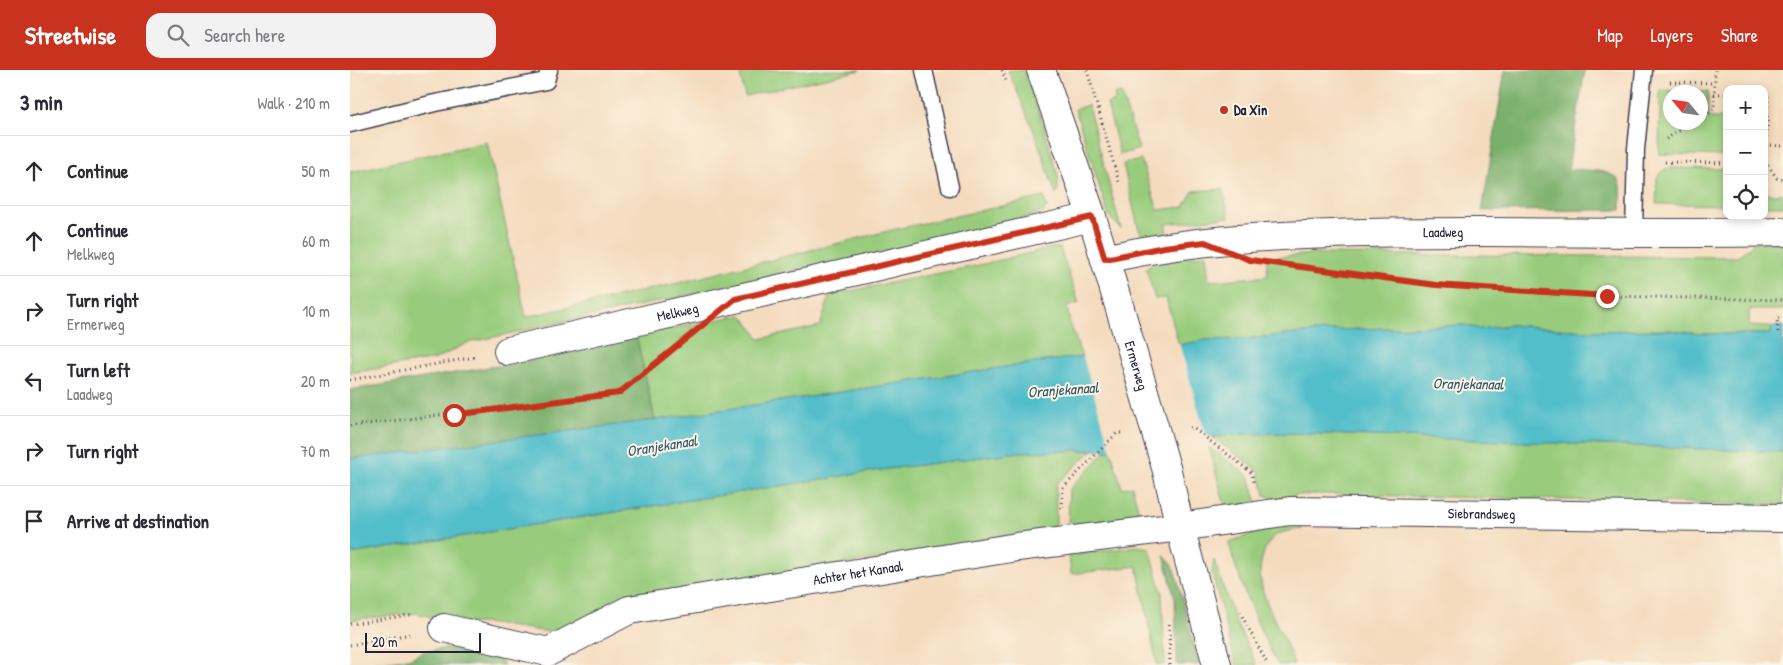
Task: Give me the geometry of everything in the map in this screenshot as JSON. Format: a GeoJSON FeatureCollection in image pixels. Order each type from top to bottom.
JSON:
{"type":"FeatureCollection","features":[{"type":"Feature","properties":{"kind":"street","name":"Ermerweg"},"geometry":{"type":"LineString","coordinates":[[1041,70],[1092,217],[1120,309],[1166,471],[1217,665]]}},
{"type":"Feature","properties":{"kind":"street","name":"Melkweg"},"geometry":{"type":"LineString","coordinates":[[508,351],[1092,217]]}},
{"type":"Feature","properties":{"kind":"street","name":"Laadweg"},"geometry":{"type":"LineString","coordinates":[[1105,259],[1164,247],[1271,236],[1422,232],[1783,232]]}},
{"type":"Feature","properties":{"kind":"street","name":"Siebrandsweg"},"geometry":{"type":"LineString","coordinates":[[1180,527],[1290,511],[1783,518]]}},
{"type":"Feature","properties":{"kind":"street","name":"Achter het Kanaal"},"geometry":{"type":"LineString","coordinates":[[444,628],[539,659],[629,610],[1018,547],[1180,527]]}},
{"type":"Feature","properties":{"kind":"lane"},"geometry":{"type":"LineString","coordinates":[[350,124],[434,103],[546,81],[548,70]]}},
{"type":"Feature","properties":{"kind":"lane"},"geometry":{"type":"LineString","coordinates":[[924,70],[950,187]]}},
{"type":"Feature","properties":{"kind":"lane"},"geometry":{"type":"LineString","coordinates":[[1634,232],[1636,149],[1644,70]]}},
{"type":"Feature","properties":{"kind":"path"},"geometry":{"type":"LineString","coordinates":[[1708,113],[1714,110],[1715,70]]}},
{"type":"Feature","properties":{"kind":"path"},"geometry":{"type":"LineString","coordinates":[[1661,81],[1715,83]]}},
{"type":"Feature","properties":{"kind":"path"},"geometry":{"type":"LineString","coordinates":[[1714,94],[1723,94]]}},
{"type":"Feature","properties":{"kind":"path"},"geometry":{"type":"LineString","coordinates":[[1768,145],[1783,146]]}},
{"type":"Feature","properties":{"kind":"path"},"geometry":{"type":"LineString","coordinates":[[1659,161],[1723,163]]}},
{"type":"Feature","properties":{"kind":"path"},"geometry":{"type":"LineString","coordinates":[[1768,167],[1777,178],[1783,179]]}},
{"type":"Feature","properties":{"kind":"path"},"geometry":{"type":"LineString","coordinates":[[1319,269],[1436,285],[1607,296],[1783,300]]}},
{"type":"Feature","properties":{"kind":"path"},"geometry":{"type":"LineString","coordinates":[[1778,332],[1777,318],[1783,318]]}},
{"type":"Feature","properties":{"kind":"path"},"geometry":{"type":"LineString","coordinates":[[350,426],[454,415],[619,393],[673,349]]}},
{"type":"Feature","properties":{"kind":"path"},"geometry":{"type":"LineString","coordinates":[[350,380],[508,351]]}},
{"type":"Feature","properties":{"kind":"path"},"geometry":{"type":"LineString","coordinates":[[1193,428],[1252,473]]}},
{"type":"Feature","properties":{"kind":"path"},"geometry":{"type":"LineString","coordinates":[[1063,488],[1116,433]]}},
{"type":"Feature","properties":{"kind":"path"},"geometry":{"type":"LineString","coordinates":[[350,624],[410,615],[444,628]]}},
{"type":"Feature","properties":{"kind":"path"},"geometry":{"type":"LineString","coordinates":[[350,645],[444,628]]}},
{"type":"Feature","properties":{"kind":"green space"},"geometry":{"type":"Polygon","coordinates":[[[739,70],[861,70],[745,96],[739,70]]]}},
{"type":"Feature","properties":{"kind":"green space"},"geometry":{"type":"Polygon","coordinates":[[[1008,70],[1024,70],[1044,127],[1058,176],[1056,195],[1037,139],[1008,70]]]}},
{"type":"Feature","properties":{"kind":"green space"},"geometry":{"type":"Polygon","coordinates":[[[1505,70],[1585,70],[1568,169],[1599,171],[1613,176],[1621,186],[1621,210],[1482,211],[1505,70]]]}},
{"type":"Feature","properties":{"kind":"green space"},"geometry":{"type":"Polygon","coordinates":[[[1660,90],[1663,90],[1663,130],[1708,130],[1708,118],[1723,118],[1723,156],[1659,154],[1660,90]]]}},
{"type":"Feature","properties":{"kind":"green space"},"geometry":{"type":"Polygon","coordinates":[[[1121,93],[1139,149],[1120,155],[1107,104],[1115,101],[1114,95],[1121,93]]]}},
{"type":"Feature","properties":{"kind":"green space"},"geometry":{"type":"Polygon","coordinates":[[[1088,105],[1121,229],[1108,214],[1075,109],[1088,105]]]}},
{"type":"Feature","properties":{"kind":"green space"},"geometry":{"type":"Polygon","coordinates":[[[487,142],[526,317],[674,284],[892,230],[1044,197],[1047,208],[1043,212],[1016,221],[841,262],[467,343],[436,359],[350,373],[350,172],[487,142]]]}},
{"type":"Feature","properties":{"kind":"green space"},"geometry":{"type":"Polygon","coordinates":[[[1141,160],[1158,210],[1184,207],[1193,191],[1223,189],[1229,217],[1166,224],[1166,234],[1143,237],[1138,227],[1123,164],[1141,160]]]}},
{"type":"Feature","properties":{"kind":"green space"},"geometry":{"type":"Polygon","coordinates":[[[1665,169],[1723,169],[1723,205],[1656,204],[1657,177],[1665,169]]]}},
{"type":"Feature","properties":{"kind":"green space"},"geometry":{"type":"Polygon","coordinates":[[[1768,194],[1783,194],[1783,206],[1768,206],[1768,194]]]}},
{"type":"Feature","properties":{"kind":"green space"},"geometry":{"type":"Polygon","coordinates":[[[1755,242],[1783,242],[1783,310],[1749,310],[1749,326],[1771,327],[1772,334],[1700,334],[1668,330],[1583,331],[1511,325],[1480,329],[1464,325],[1336,330],[1244,339],[1206,340],[1179,345],[1166,298],[1155,299],[1146,268],[1153,263],[1206,254],[1209,281],[1268,276],[1266,258],[1313,254],[1737,257],[1755,242]]]}},
{"type":"Feature","properties":{"kind":"green space"},"geometry":{"type":"Polygon","coordinates":[[[1051,248],[1060,248],[1079,303],[1067,307],[1070,323],[1082,357],[655,420],[636,335],[742,315],[760,339],[820,326],[830,295],[975,266],[1051,248]]]}},
{"type":"Feature","properties":{"kind":"green space"},"geometry":{"type":"Polygon","coordinates":[[[636,335],[655,420],[350,459],[350,390],[558,356],[558,347],[636,335]]]}},
{"type":"Feature","properties":{"kind":"green space"},"geometry":{"type":"Polygon","coordinates":[[[1300,433],[1783,452],[1783,505],[1320,494],[1274,499],[1265,495],[1259,471],[1212,437],[1300,433]]]}},
{"type":"Feature","properties":{"kind":"green space"},"geometry":{"type":"Polygon","coordinates":[[[1209,447],[1249,476],[1257,503],[1225,507],[1209,447]]]}},
{"type":"Feature","properties":{"kind":"green space"},"geometry":{"type":"Polygon","coordinates":[[[1093,450],[1056,484],[1056,523],[1051,531],[624,600],[605,607],[571,625],[550,632],[486,623],[454,623],[416,613],[350,620],[350,554],[880,470],[1020,452],[1093,450]]]}},
{"type":"Feature","properties":{"kind":"green space"},"geometry":{"type":"Polygon","coordinates":[[[1106,451],[1111,451],[1122,488],[1132,486],[1139,512],[1124,520],[1068,529],[1069,490],[1106,451]]]}},
{"type":"Feature","properties":{"kind":"green space"},"geometry":{"type":"Polygon","coordinates":[[[1304,520],[1302,529],[1282,533],[1269,542],[1263,555],[1260,569],[1265,597],[1294,665],[1278,665],[1250,606],[1229,544],[1234,540],[1265,530],[1282,522],[1304,520]]]}},
{"type":"Feature","properties":{"kind":"green space"},"geometry":{"type":"Polygon","coordinates":[[[1137,546],[1150,548],[1162,593],[1165,665],[1157,665],[1137,566],[1071,574],[1069,556],[1137,546]]]}},
{"type":"Feature","properties":{"kind":"green space"},"geometry":{"type":"Polygon","coordinates":[[[1164,555],[1171,562],[1176,574],[1199,665],[1177,665],[1175,599],[1164,555]]]}},
{"type":"Feature","properties":{"kind":"green space"},"geometry":{"type":"Polygon","coordinates":[[[1214,560],[1235,621],[1257,665],[1236,665],[1212,573],[1214,560]]]}},
{"type":"Feature","properties":{"kind":"green space"},"geometry":{"type":"Polygon","coordinates":[[[449,648],[470,648],[496,653],[504,665],[360,665],[411,658],[422,652],[449,648]]]}},
{"type":"Feature","properties":{"kind":"water","name":"Oranjekanaal"},"geometry":{"type":"Polygon","coordinates":[[[1464,325],[1480,329],[1511,325],[1583,331],[1668,330],[1700,334],[1771,334],[1771,327],[1783,326],[1783,452],[1300,433],[1212,437],[1205,432],[1111,451],[1020,452],[880,470],[350,554],[350,459],[655,420],[1046,361],[1206,340],[1244,339],[1336,330],[1464,325]]]}},
{"type":"Feature","properties":{"kind":"pier"},"geometry":{"type":"Polygon","coordinates":[[[1179,343],[1206,436],[1204,434],[1196,439],[1112,454],[1082,354],[1179,343]]]}},
{"type":"Feature","properties":{"kind":"place","name":"Da Xin"},"geometry":{"type":"Point","coordinates":[1224,110]}},
{"type":"Feature","properties":{"kind":"route"},"geometry":{"type":"LineString","coordinates":[[454,415],[619,393],[735,299],[1060,226],[1092,217],[1105,259],[1164,247],[1205,242],[1250,260],[1436,285],[1607,296]]}}]}
